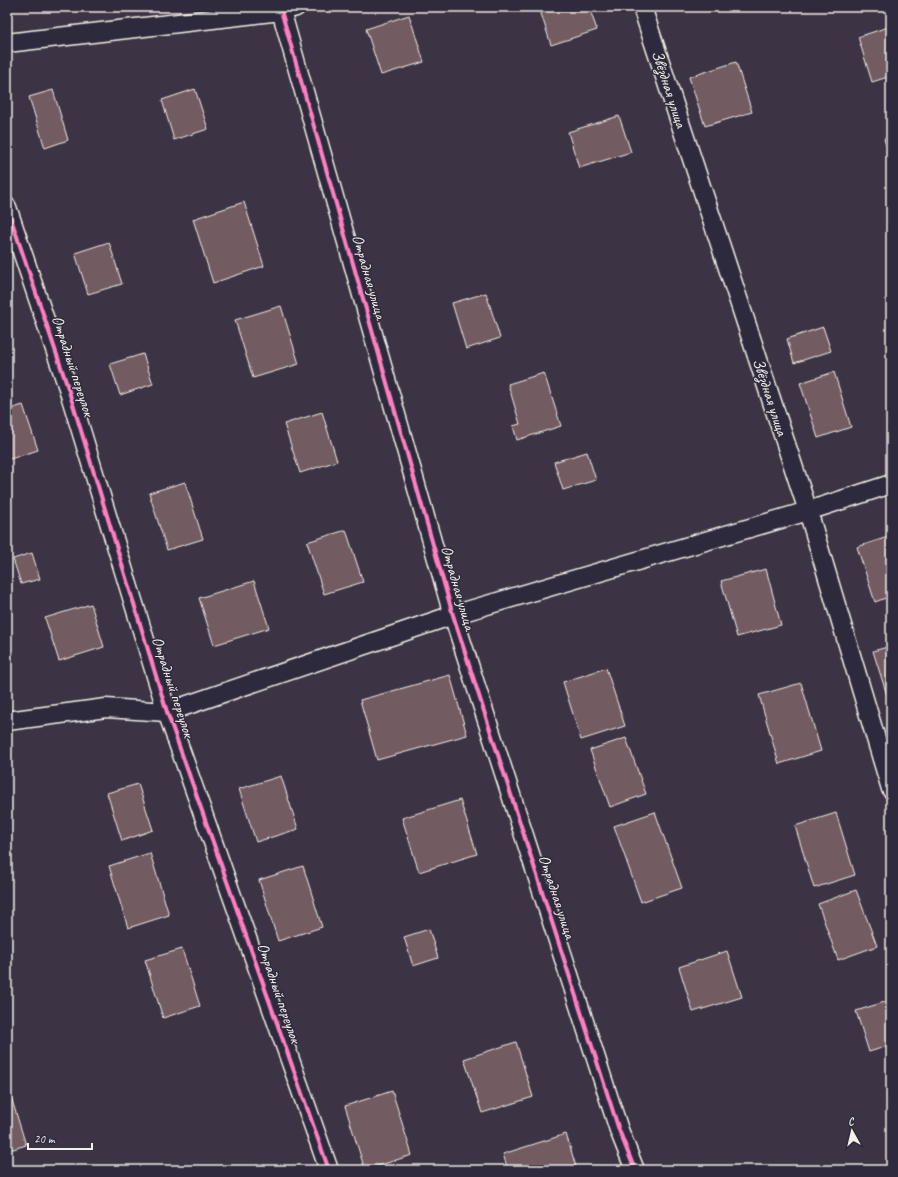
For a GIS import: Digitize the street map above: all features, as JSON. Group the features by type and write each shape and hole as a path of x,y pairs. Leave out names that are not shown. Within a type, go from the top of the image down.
{"street":[{"name":"Звёздная улица","path":"642,7 808,511 891,789"},
{"path":"7,43 286,8"},
{"name":"Отрадная улица","path":"286,8 453,615 619,1130 635,1170"},
{"name":"Отрадный переулок","path":"7,207 68,388 167,712 328,1170"},
{"path":"7,721 106,708 167,712 453,615 808,511 891,484"}],"building":[{"path":"539,7 589,7 597,30 551,45"},
{"path":"409,15 424,62 381,75 366,29"},
{"path":"891,26 891,76 872,82 858,37"},
{"path":"736,62 752,112 705,126 689,77"},
{"path":"195,89 208,129 174,140 162,100"},
{"path":"53,90 68,140 45,148 29,97"},
{"path":"619,116 631,152 579,168 568,132"},
{"path":"891,137 891,161 884,139"},
{"path":"244,202 264,266 213,283 193,219"},
{"path":"109,242 122,284 88,294 75,253"},
{"path":"486,293 500,338 466,349 452,303"},
{"path":"281,306 299,364 253,378 235,320"},
{"path":"823,327 831,351 794,363 787,339"},
{"path":"143,354 153,384 120,395 110,364"},
{"path":"834,372 851,427 818,438 800,383"},
{"path":"544,373 561,426 517,440 513,426 520,424 508,384"},
{"path":"23,405 38,450 7,460 7,410"},
{"path":"322,412 337,461 300,473 284,424"},
{"path":"587,452 596,480 563,490 554,462"},
{"path":"185,482 203,539 167,550 149,493"},
{"path":"346,530 363,582 324,594 307,542"},
{"path":"891,536 891,596 875,602 857,547"},
{"path":"32,553 40,579 21,584 13,559"},
{"path":"766,569 781,625 737,637 721,581"},
{"path":"254,581 269,628 214,645 199,598"},
{"path":"91,604 104,647 59,661 45,618"},
{"path":"891,646 891,708 873,651"},
{"path":"606,668 625,726 581,740 563,682"},
{"path":"450,675 467,735 377,760 360,700"},
{"path":"801,683 821,751 779,764 759,695"},
{"path":"626,738 646,794 610,807 590,750"},
{"path":"281,776 298,829 256,842 239,789"},
{"path":"138,784 153,830 122,841 107,793"},
{"path":"460,800 477,854 419,872 402,818"},
{"path":"655,812 682,888 641,902 614,826"},
{"path":"836,813 855,875 814,888 795,826"},
{"path":"150,853 169,915 128,928 109,866"},
{"path":"303,866 322,927 278,941 259,880"},
{"path":"856,890 877,946 838,960 818,904"},
{"path":"429,929 438,958 413,966 404,937"},
{"path":"182,949 200,1006 163,1018 145,960"},
{"path":"727,951 742,997 693,1012 679,967"},
{"path":"891,1000 891,1045 869,1052 856,1011"},
{"path":"516,1042 533,1097 482,1113 464,1059"},
{"path":"7,1084 26,1145 7,1151"},
{"path":"392,1091 412,1155 365,1170 345,1106"},
{"path":"566,1134 577,1170 508,1170 503,1154"}],"cycle path":[{"path":"280,7 453,615 619,1130 635,1170"},
{"path":"7,207 68,388 167,712 329,1170"}]}
